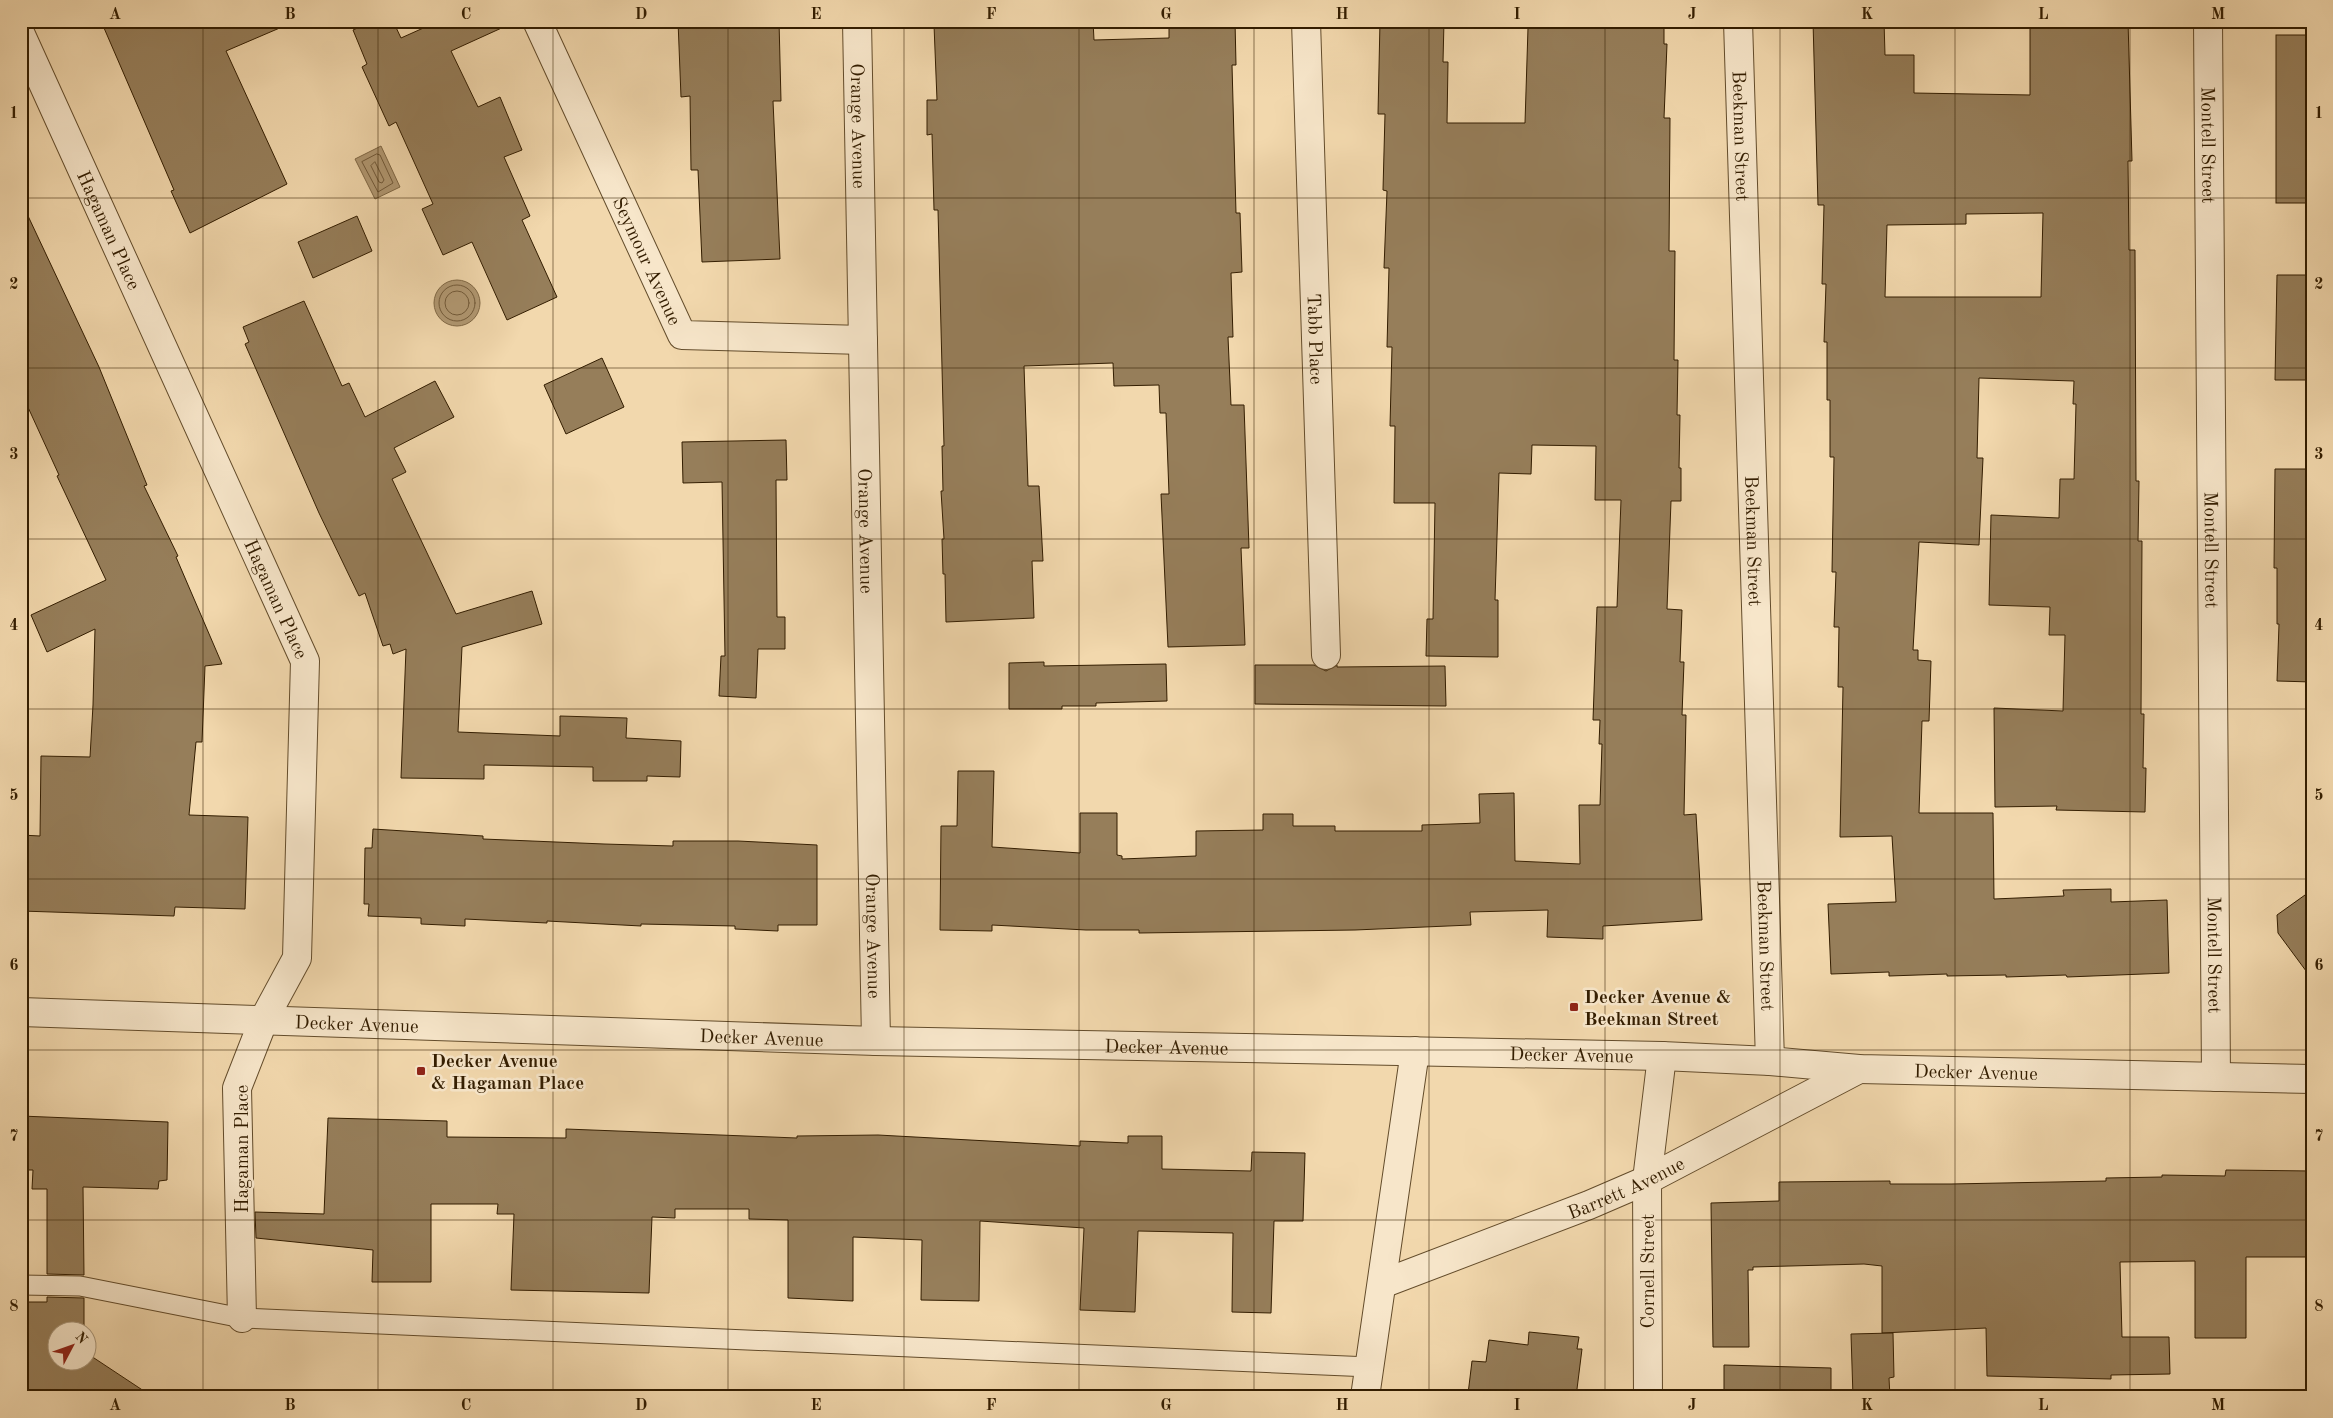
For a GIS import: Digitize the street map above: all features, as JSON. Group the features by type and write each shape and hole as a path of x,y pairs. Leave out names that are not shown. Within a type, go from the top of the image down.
{"street":[{"name":"Seymour Avenue","path":"537,21 682,335 863,340"},
{"name":"Orange Avenue","path":"857,21 876,1041"},
{"name":"Tabb Place","path":"1306,21 1326,655"},
{"name":"Beekman Street","path":"1738,21 1770,1061"},
{"name":"Montell Street","path":"2208,21 2216,1077"},
{"name":"Hagaman Place","path":"21,35 304,660 297,958 264,1019 237,1088 242,1318"},
{"name":"Decker Avenue","path":"21,1012 876,1041 1662,1056 1770,1061 1859,1069 2312,1079"},
{"path":"1365,1397 1415,1051"},
{"name":"Cornell Street","path":"1648,1397 1647,1180 1662,1056"},
{"name":"Barrett Avenue","path":"1382,1284 1589,1205 1647,1180 1859,1069"}],"lane":[{"path":"21,1285 80,1286 242,1318 1370,1367"}],"water":[{"path":"381,146 400,187 375,199 355,159"},
{"path":"457,280 470,284 476,290 480,303 476,316 470,322 457,326 444,322 438,316 434,303 438,290 444,284"}],"building":[{"path":"101,21 296,21 226,51 287,184 190,233 171,191 174,190"},
{"path":"373,21 393,21 401,38 439,21 517,21 451,51 478,107 500,97 522,150 504,157 530,216 522,220 557,297 507,320 472,242 443,255 422,209 433,204 396,122 389,126 362,67 367,64 353,30"},
{"path":"678,21 779,21 781,101 773,101 780,259 702,262 698,170 691,170 690,96 681,97"},
{"path":"1093,21 1094,40 1169,38 1169,21 1235,21 1236,65 1232,65 1236,213 1240,213 1242,272 1231,273 1233,337 1228,337 1231,405 1244,405 1249,548 1241,548 1245,645 1168,647 1161,494 1169,494 1166,413 1160,413 1159,385 1114,386 1113,363 1024,366 1028,486 1039,486 1043,561 1032,561 1034,618 946,622 941,491 943,491 942,446 944,446 938,210 934,210 932,134 927,135 927,100 937,100 934,25"},
{"path":"1380,21 1444,21 1443,62 1448,62 1447,123 1525,123 1528,28 1595,28 1595,21 1664,21 1664,44 1667,44 1664,118 1670,118 1669,251 1675,251 1674,360 1678,360 1677,415 1680,415 1679,468 1681,468 1681,501 1671,501 1667,609 1682,610 1680,662 1684,662 1682,715 1686,715 1684,815 1696,814 1702,920 1603,926 1603,939 1547,937 1548,910 1470,912 1471,925 1355,930 1139,933 1139,930 1086,930 992,925 992,931 940,930 941,826 957,826 958,771 994,771 992,847 1080,853 1080,813 1117,813 1117,855 1122,856 1122,859 1196,856 1196,831 1263,830 1263,814 1293,814 1293,826 1335,826 1335,831 1422,831 1422,825 1480,823 1479,794 1514,793 1515,861 1580,864 1579,805 1600,805 1602,744 1599,744 1600,720 1593,720 1597,607 1617,607 1621,500 1595,500 1596,446 1532,445 1531,474 1499,473 1495,600 1498,600 1498,657 1426,656 1427,619 1433,619 1435,503 1394,503 1395,426 1390,426 1392,347 1387,347 1389,268 1384,268 1387,191 1383,190 1385,114 1378,114"},
{"path":"1813,21 1884,21 1885,55 1914,55 1914,93 2030,95 2030,26 2048,26 2048,22 2061,21 2128,21 2132,161 2128,161 2129,250 2135,250 2136,481 2139,481 2138,541 2142,541 2141,714 2144,714 2143,768 2146,768 2145,812 2056,810 2057,806 1995,807 1994,708 2063,711 2065,635 2049,635 2050,607 1989,605 1991,515 2059,518 2060,479 2074,479 2076,404 2073,404 2074,381 1979,378 1977,458 1983,458 1979,545 1919,542 1913,650 1918,650 1918,660 1931,661 1929,721 1922,721 1919,813 1993,813 1994,899 2064,896 2063,890 2111,889 2111,902 2167,900 2169,973 2067,977 2066,975 1947,976 1947,974 1889,976 1889,972 1831,974 1828,904 1896,902 1892,836 1840,837 1843,687 1838,687 1839,627 1834,627 1836,572 1832,572 1834,457 1830,457 1830,400 1827,400 1827,342 1824,342 1826,284 1822,284 1824,205 1818,205","holes":["2043,213 2041,297 1885,297 1887,225 1966,224 1966,214"]},
{"path":"2276,35 2312,35 2312,203 2276,203"},
{"path":"21,201 99,367 147,485 144,486 178,556 176,557 222,664 205,666 202,742 196,742 189,815 248,817 245,909 175,907 174,916 21,911 21,835 40,836 41,756 90,757 93,705 95,629 47,652 31,615 106,580 57,476 59,475 21,392"},
{"path":"357,216 372,251 313,278 298,242"},
{"path":"2277,275 2312,275 2312,380 2275,380"},
{"path":"304,301 342,386 349,383 365,417 435,381 454,417 394,448 406,472 392,479 456,614 532,591 542,624 462,647 458,732 560,736 560,716 627,718 626,738 681,741 680,777 647,776 647,781 593,781 593,767 484,765 484,779 401,778 406,649 393,654 390,644 383,646 365,593 359,596 319,513 245,344 249,342 243,327"},
{"path":"602,358 624,407 566,434 544,385"},
{"path":"786,440 787,480 776,480 777,617 785,617 785,649 758,649 756,698 719,696 721,656 725,656 722,482 683,483 682,442"},
{"path":"2275,469 2312,469 2312,682 2277,681 2279,624 2277,624 2277,568 2274,568"},
{"path":"1044,662 1044,666 1166,664 1167,701 1096,703 1096,706 1062,706 1062,709 1009,709 1009,663"},
{"path":"1255,665 1314,665 1326,671 1337,665 1337,667 1445,666 1446,706 1255,704"},
{"path":"373,829 483,836 483,839 604,844 673,846 673,841 738,841 817,845 817,925 778,925 778,931 735,929 735,926 641,924 641,926 465,919 465,926 421,924 421,918 368,916 369,904 364,904 365,848 372,848"},
{"path":"2312,890 2312,979 2278,933 2277,915"},
{"path":"21,1116 168,1122 167,1180 159,1181 158,1189 83,1187 84,1275 47,1274 47,1189 32,1189 33,1170 21,1170"},
{"path":"328,1118 447,1121 447,1137 566,1138 566,1129 797,1138 797,1136 878,1135 1080,1146 1080,1141 1128,1143 1128,1136 1162,1136 1162,1169 1251,1171 1252,1152 1305,1153 1303,1221 1274,1221 1271,1313 1232,1312 1233,1233 1138,1231 1135,1312 1080,1310 1084,1228 980,1221 979,1301 921,1300 922,1240 853,1237 853,1301 788,1298 788,1220 749,1219 749,1209 675,1209 675,1218 652,1217 649,1293 511,1290 514,1214 497,1214 498,1204 431,1204 431,1282 372,1282 373,1250 256,1238 255,1212 324,1214"},
{"path":"2226,1170 2312,1171 2312,1257 2246,1257 2246,1338 2195,1338 2195,1261 2120,1262 2122,1337 2169,1337 2170,1374 2111,1375 2111,1379 1987,1376 1986,1328 1882,1333 1882,1266 1864,1264 1753,1267 1753,1270 1748,1270 1749,1347 1713,1347 1711,1203 1779,1201 1779,1182 1890,1181 1890,1184 1951,1184 2106,1181 2106,1178 2162,1177 2162,1175 2225,1176"},
{"path":"47,1297 84,1298 84,1320 48,1320 48,1370 98,1370 98,1361 153,1397 21,1397 21,1302 47,1302"},
{"path":"1529,1332 1579,1337 1577,1349 1582,1349 1576,1397 1494,1397 1468,1394 1472,1361 1486,1362 1489,1340 1528,1345"},
{"path":"1893,1333 1894,1377 1889,1378 1890,1397 1853,1397 1851,1334"},
{"path":"1724,1365 1831,1368 1831,1397 1724,1397"}],"place":[{"name":"Decker Avenue & Beekman Street","path":"1574,1007"},
{"name":"Decker Avenue & Hagaman Place","path":"421,1071"}]}
